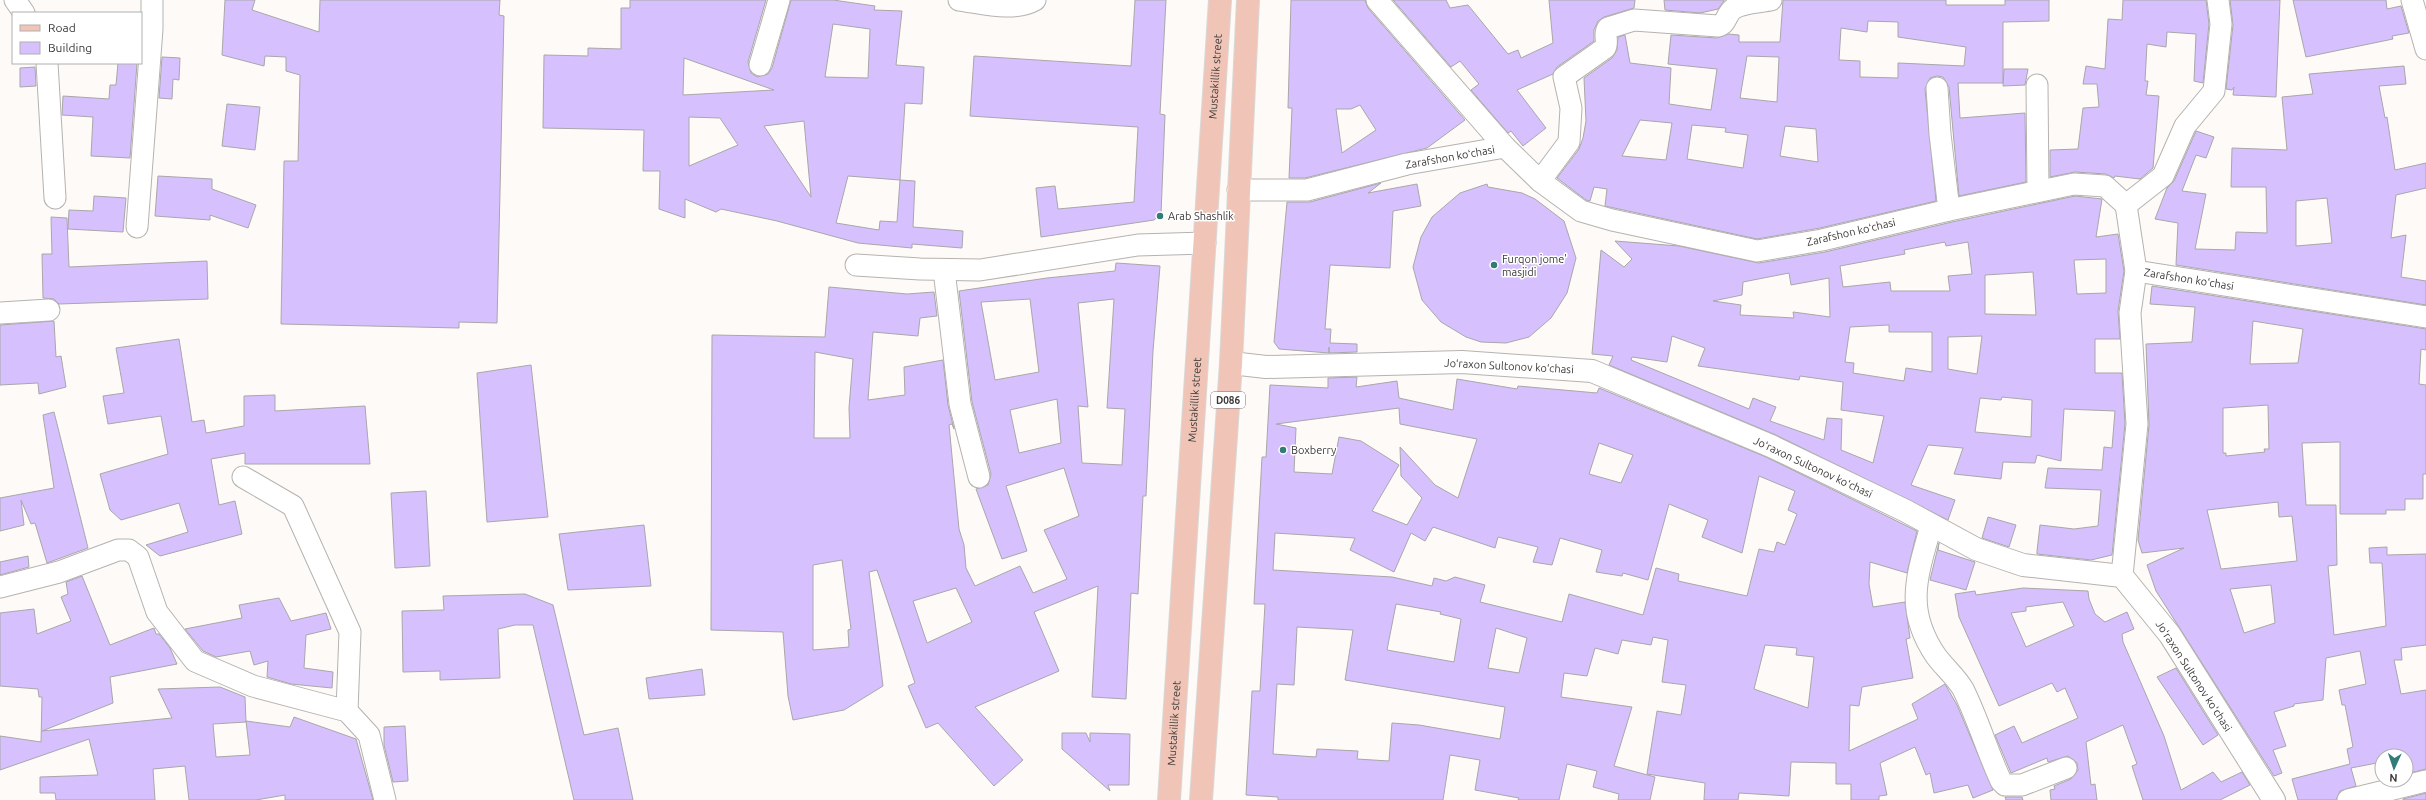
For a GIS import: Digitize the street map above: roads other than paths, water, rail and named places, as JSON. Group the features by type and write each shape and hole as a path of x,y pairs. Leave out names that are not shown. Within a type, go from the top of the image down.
{"main road":[{"name":"Mustakillik street","path":"1170,800 1220,0"},
{"name":"D086","path":"1201,800 1230,363 1248,0"}],"street":[{"path":"15,0 23,12"},
{"path":"137,227 152,29 152,0"},
{"path":"760,65 779,0"},
{"path":"959,0 1012,6 1027,4 1035,0"},
{"path":"1377,0 1505,147"},
{"path":"1540,181 1569,142 1571,108 1564,76 1605,48 1607,42 1605,34 1608,28 1634,20 1718,26 1724,23 1730,12 1735,8 1771,0"},
{"path":"2126,205 2163,176 2185,126 2214,91 2221,24 2218,0"},
{"path":"2412,0 2426,49"},
{"path":"47,64 55,198"},
{"path":"2037,85 2038,191"},
{"path":"1937,88 1940,134 1949,210"},
{"name":"Zarafshon koʻchasi","path":"1238,190 1307,190 1407,164 1505,147 1540,181 1581,211 1612,220 1756,251 1822,240 1949,210 2074,184 2105,186 2126,205 2136,271 2426,317"},
{"path":"856,265 944,270 980,270 1138,245 1206,243"},
{"path":"944,270 960,404 979,477"},
{"path":"2122,576 2137,424 2130,313 2136,271"},
{"path":"0,313 49,310"},
{"name":"Joʻraxon Sultonov koʻchasi","path":"1230,363 1266,367 1462,362 1592,370 1771,446 1906,511 1931,526 1976,549 2023,565 2122,576 2170,635 2274,800"},
{"path":"244,477 293,506 347,625 350,632 348,711"},
{"path":"1931,526 1915,589 1916,610 1921,630 1937,658 1962,688 2001,781 2005,785 2022,785 2066,768"},
{"path":"0,587 59,572 118,550 129,550 138,557 157,612 195,661 254,686 348,711 370,735 385,800"},
{"path":"2348,800 2426,781"}],"place":[{"name":"Arab Shashlik","path":"1160,216"},
{"name":"Furqon jome' masjidi","path":"1494,265"},
{"name":"Boxberry","path":"1283,450"}]}
